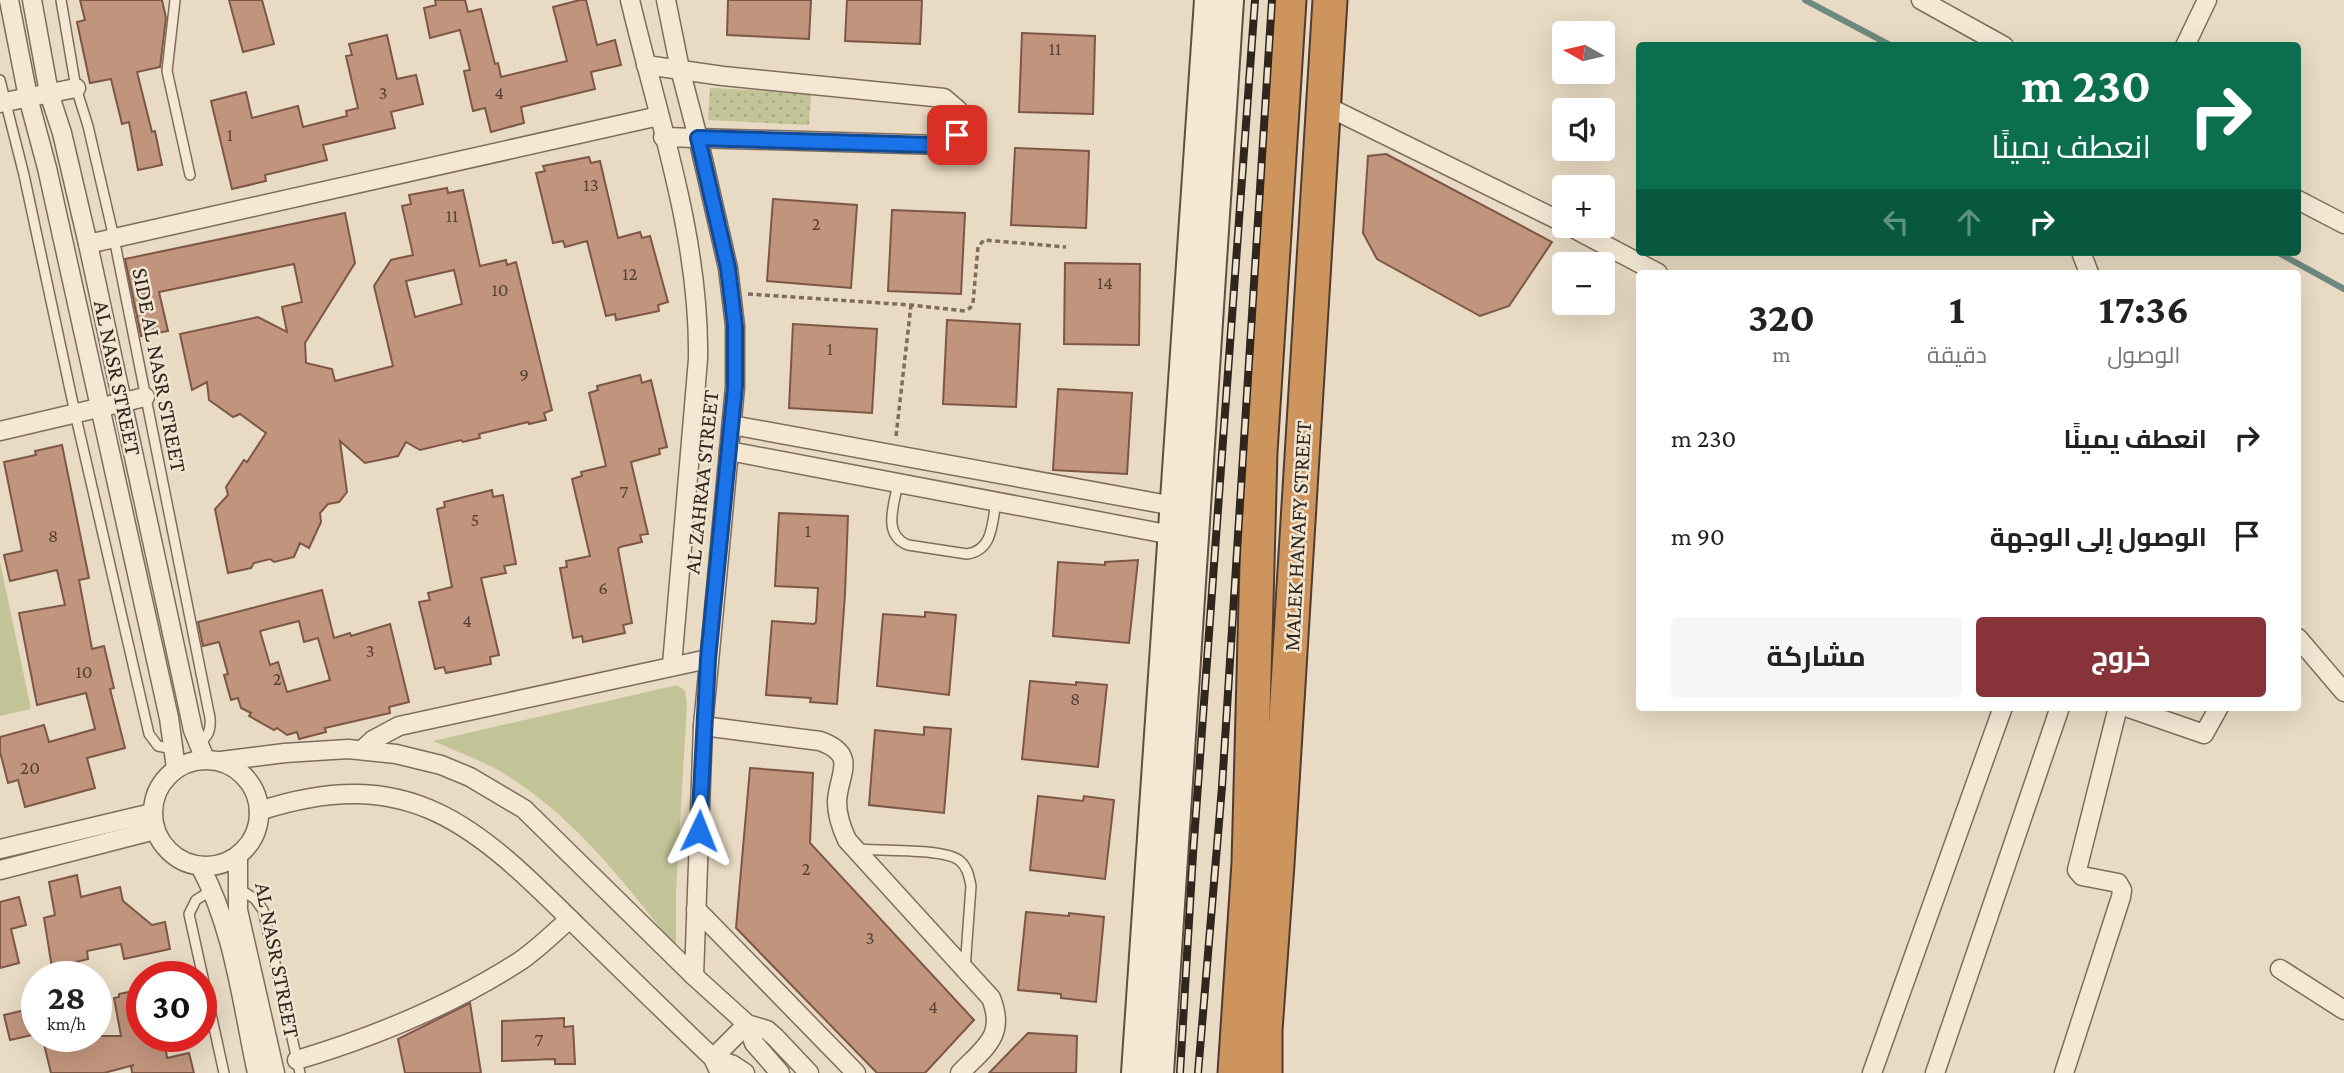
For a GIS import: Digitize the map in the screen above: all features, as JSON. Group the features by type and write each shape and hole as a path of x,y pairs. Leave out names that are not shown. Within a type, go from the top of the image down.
{"highway":[{"name":"MALEK HANAFY STREET","path":"1265,1073 1260,452 1289,0"},
{"name":"MALEK HANAFY STREET","path":"1235,1073 1263,864 1330,0"}],"street":[{"name":"AL NASR STREET","path":"9,0 28,97 47,169 169,718 176,768"},
{"name":"AL NASR STREET","path":"32,0 49,93 62,133 88,244 191,723 208,755"},
{"name":"AL ZAHRAA STREET","path":"630,0 689,238 698,326 698,359 672,665"},
{"name":"AL ZAHRAA STREET","path":"666,0 732,292 735,326 732,425 703,726 694,976"},
{"path":"1135,1073 1208,0"},
{"path":"1160,1073 1230,0"},
{"path":"1921,0 1997,42"},
{"path":"2187,42 2207,0"},
{"path":"646,65 723,76 944,98 958,110 957,135 951,143 941,145 663,136"},
{"path":"2,103 76,88"},
{"path":"1322,104 1552,218"},
{"path":"88,244 659,116"},
{"path":"2301,202 2344,224"},
{"path":"1592,238 1652,270"},
{"path":"0,431 145,397"},
{"path":"732,425 1174,506"},
{"path":"729,452 1172,535"},
{"path":"2301,642 2344,692"},
{"path":"362,750 373,740 399,726 708,659"},
{"path":"1872,1073 2002,711"},
{"path":"1935,1073 2059,711"},
{"path":"2064,1073 2121,897 2122,890 2118,883 2082,876 2077,870 2117,711"},
{"path":"2138,711 2204,734 2217,711"},
{"path":"703,726 821,741 832,746 841,755 845,767 837,800 839,821 847,840 992,998 998,1015 995,1033 960,1073"},
{"path":"208,755 240,772 248,780 254,790 259,811 257,828 249,844 238,856 213,866 200,866 181,860 165,848 154,822 158,787 176,768 208,755 362,750 396,754 441,765 470,777 524,809 694,976 747,1024 767,1030 809,1073"},
{"path":"259,811 297,799 332,793 387,796 438,812 460,823 498,850 716,1066 733,1065 746,1073"},
{"path":"0,849 154,822"},
{"path":"0,870 154,822"},
{"name":"AL NASR STREET","path":"238,856 237,887 243,934 275,1073"},
{"name":"AL NASR STREET","path":"200,866 212,890 227,935 257,1073"},
{"path":"696,909 856,1073"},
{"path":"299,1067 407,1022 464,994 519,962 570,919"},
{"path":"2280,969 2344,1010"},
{"path":"716,1066 747,1024"},
{"path":"747,1024 754,1043 780,1073"}],"lane":[{"name":"SIDE AL NASR STREET","path":"61,0 76,88 88,126 114,238 210,718 208,755"},
{"path":"175,0 167,71 190,175"},
{"path":"0,80 2,103 24,175 75,413 149,734 158,746 173,749"},
{"path":"898,483 891,524 893,534 908,545 976,553 989,541 996,502"},
{"path":"855,849 936,853 950,855 961,862 969,873 971,886 965,969"},
{"path":"237,887 255,900 263,910 299,1067"},
{"path":"212,890 196,900 189,914 224,1073"}],"path":[{"path":"732,292 965,311 970,308 978,247 984,240 1066,247"},
{"path":"894,455 911,305"}],"green space":[{"path":"710,88 811,93 809,125 708,120"},
{"path":"0,562 31,709 0,716"},
{"path":"677,685 685,691 687,704 676,891 676,947 596,851 551,808 501,772 433,741"}],"building":[{"path":"80,0 162,0 166,18 160,67 137,72 162,165 138,170 129,122 122,124 111,79 90,83 77,22 85,20"},
{"path":"229,0 262,0 274,44 243,52"},
{"path":"435,0 465,0 468,12 481,9 501,77 567,61 553,7 580,0 586,0 597,45 615,40 621,65 591,72 595,89 521,107 524,123 491,132 485,108 473,111 464,71 470,70 460,30 430,38 424,8 436,5"},
{"path":"728,0 811,0 809,39 727,35"},
{"path":"847,0 922,0 920,44 845,41"},
{"path":"1022,33 1095,36 1093,114 1019,112"},
{"path":"387,35 397,79 416,75 423,104 391,112 395,128 323,145 327,160 265,175 266,181 232,189 211,101 246,92 252,118 298,106 303,127 347,116 346,111 358,108 346,56 352,55 349,44"},
{"path":"1015,148 1089,151 1086,228 1011,225"},
{"path":"1386,154 1552,242 1509,306 1480,316 1377,259 1363,233 1368,156"},
{"path":"589,157 591,163 600,161 618,238 640,232 642,238 650,236 668,302 658,305 659,311 616,320 615,314 606,316 587,241 565,247 563,241 553,243 536,173 545,171 543,166"},
{"path":"447,188 448,193 463,190 480,266 506,260 507,265 516,262 552,410 544,413 546,420 479,434 480,438 463,442 461,440 420,450 406,442 398,456 365,463 340,441 347,492 339,502 328,504 320,513 321,522 309,548 300,543 294,557 274,562 270,559 254,563 251,568 228,573 215,509 228,495 226,487 244,460 247,462 266,433 240,414 233,417 209,400 207,382 192,390 180,334 258,317 287,332 282,307 302,302 294,264 159,292 168,331 141,336 125,259 345,213 355,263 305,343 306,363 332,369 335,381 393,366 374,286 391,260 413,255 402,206 411,204 409,195","holes":["454,270 462,304 415,317 406,281"]},
{"path":"773,199 857,205 851,288 767,281"},
{"path":"892,210 965,213 961,294 888,291"},
{"path":"1065,263 1140,264 1139,345 1064,344"},
{"path":"947,320 1020,324 1016,407 943,404"},
{"path":"793,324 877,329 872,413 789,408"},
{"path":"640,375 642,383 651,380 667,447 659,449 660,454 631,462 648,534 640,535 642,542 618,549 632,623 623,625 625,633 583,642 582,636 573,638 560,568 567,567 566,561 590,556 572,479 582,476 581,472 606,466 589,393 598,390 597,386"},
{"path":"1058,389 1132,393 1127,474 1053,470"},
{"path":"62,445 89,578 79,580 92,649 104,646 114,688 110,689 125,748 87,758 95,788 25,807 18,780 8,783 0,752 0,737 44,725 49,742 95,729 86,693 37,705 19,613 65,605 57,570 10,581 4,555 22,551 4,462 36,455 35,451"},
{"path":"492,490 493,497 503,495 516,564 504,566 506,573 481,578 499,655 490,657 491,664 446,673 444,667 435,669 419,602 430,600 428,593 452,587 437,509 445,507 444,502"},
{"path":"779,513 848,516 837,704 810,702 811,698 766,695 772,621 816,622 818,588 775,586"},
{"path":"1138,560 1129,643 1053,636 1058,562 1105,565 1105,562"},
{"path":"322,590 334,638 350,633 351,636 390,624 409,702 389,707 390,713 325,728 326,732 299,739 297,732 287,735 249,716 251,713 241,708 238,698 231,700 224,675 228,674 219,642 203,646 198,622","holes":["299,621 304,642 318,638 330,680 287,692 278,662 270,665 260,631"]},
{"path":"925,612 956,615 949,695 877,686 883,614 925,617"},
{"path":"1030,681 1107,685 1098,767 1022,759"},
{"path":"924,727 951,729 944,813 869,805 875,730 924,735"},
{"path":"750,768 813,773 810,843 974,1020 925,1073 877,1073 736,928"},
{"path":"1038,796 1083,801 1084,796 1114,800 1105,879 1030,870"},
{"path":"77,875 81,897 120,887 123,901 152,925 165,922 170,949 124,959 121,944 87,951 88,959 80,961 51,961 44,918 55,915 49,882"},
{"path":"19,897 26,925 11,929 19,963 0,968 0,902"},
{"path":"1026,912 1104,917 1096,1002 1061,998 1061,994 1018,990"},
{"path":"126,992 126,1052 166,1052 167,1058 189,1053 194,1073 132,1073 131,1066 134,1065 104,1073 51,1073 46,1052 112,1052 112,1036 121,1036 114,998 119,997 119,994"},
{"path":"470,1003 481,1073 405,1073 398,1039"},
{"path":"21,1011 21,1038 10,1040 4,1015"},
{"path":"564,1018 564,1027 573,1026 575,1064 555,1064 555,1059 502,1061 502,1021"},
{"path":"1028,1033 1077,1036 1076,1073 989,1073"}],"waterway":[{"path":"1805,0 1884,42"},
{"path":"2284,256 2344,289"}],"railway":[{"path":"1180,1073 1193,854 1255,0"},
{"path":"1198,1073 1222,787 1272,0"}],"route":[{"path":"699,831 708,659 735,387 735,326 728,268 698,138 932,145 951,143 957,135"}]}
